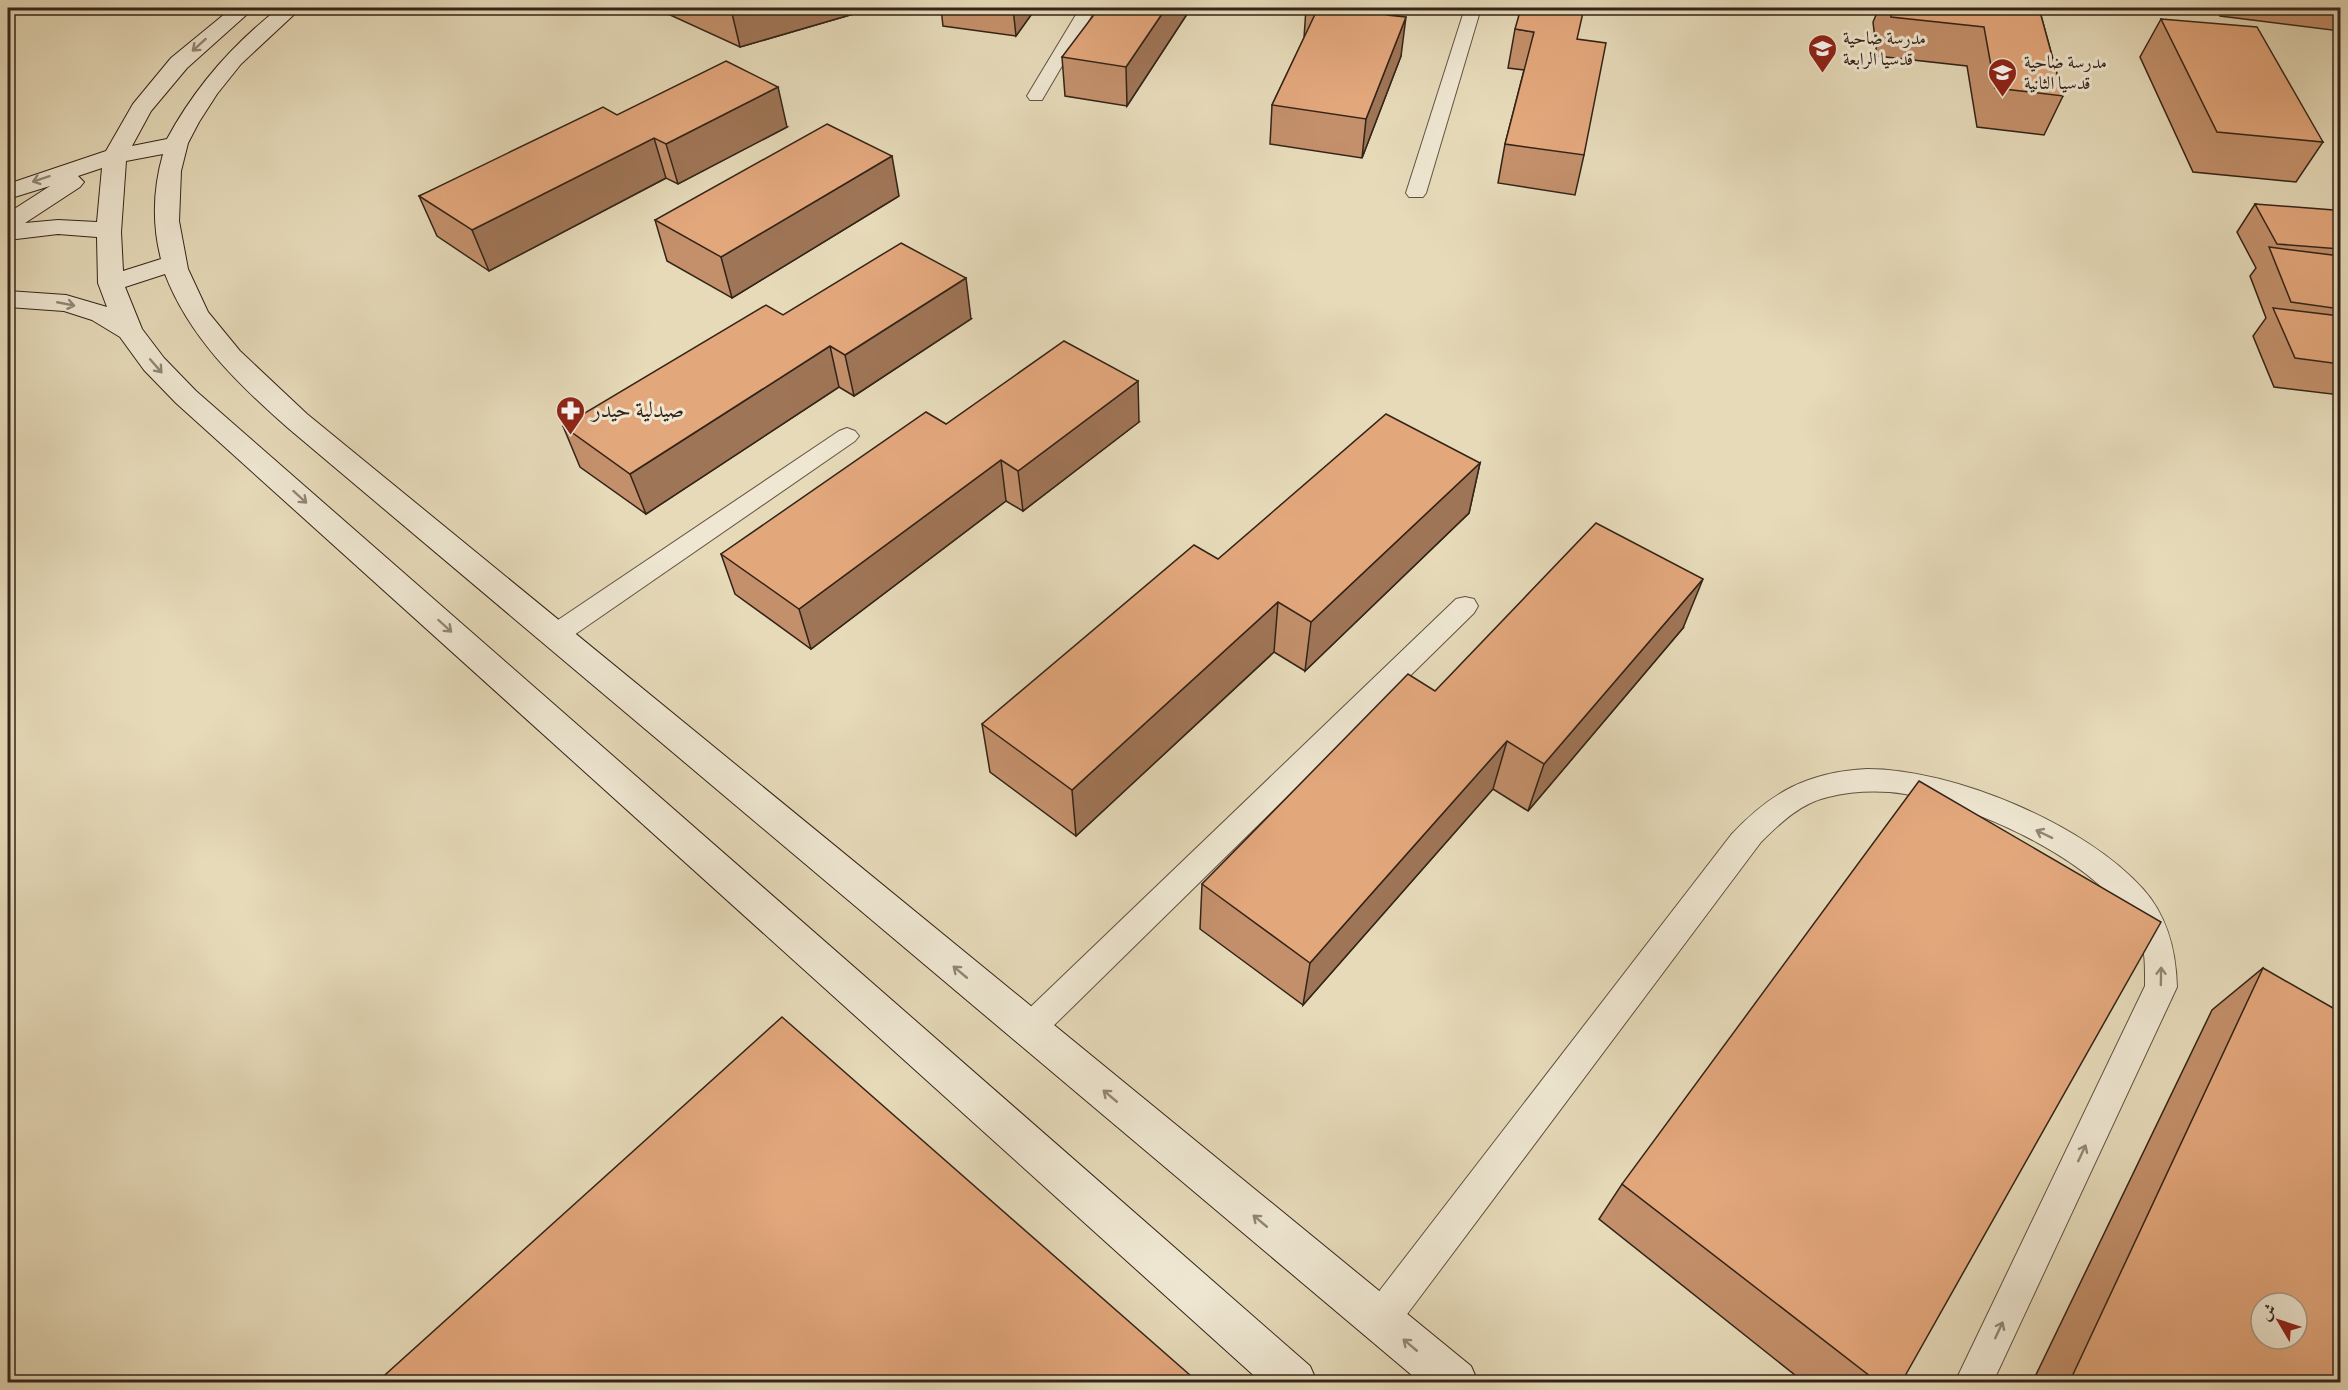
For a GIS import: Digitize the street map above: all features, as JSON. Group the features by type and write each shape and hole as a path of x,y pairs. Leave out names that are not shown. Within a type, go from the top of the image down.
{"main road":[{"path":"244,8 179,63 141,109 115,156 109,232 111,283 129,331 154,364 186,397 1294,1383"},
{"path":"291,8 233,59 200,100 176,144 165,214 172,264 187,298 210,334 241,368 278,402 1455,1383"},
{"path":"8,192 115,156 176,144"},
{"path":"8,223 115,156"},
{"path":"8,233 62,225 82,226 109,232"},
{"path":"111,283 172,264"},
{"path":"8,299 66,303 101,314 129,331"}],"lane":[{"path":"1036,96 1088,8"},
{"path":"1416,193 1473,8"},
{"path":"555,635 847,436"},
{"path":"1029,1029 1465,606"},
{"path":"1380,1320 1740,844 1768,815 1796,796 1829,785 1866,780 1906,783 1948,792 1989,807 2066,844 2101,866 2129,893 2145,916 2161,956 2161,987 1974,1383"}],"building":[{"path":"1099,8 1166,8 1126,67 1062,57"},
{"path":"1318,8 1390,8 1387,15 1406,17 1366,119 1272,105"},
{"path":"1521,8 1584,8 1577,39 1606,43 1584,155 1505,144 1534,32 1515,29"},
{"path":"1890,8 2039,8 2063,96 1995,88 1984,27 1891,17"},
{"path":"2161,19 2257,27 2323,142 2217,132"},
{"path":"726,61 778,87 666,144 654,138 472,230 419,196 603,107 617,115"},
{"path":"827,124 892,156 721,257 655,220"},
{"path":"2255,204 2334,210 2340,221 2340,249 2277,244"},
{"path":"901,243 966,278 845,355 830,346 630,474 563,426 766,305 783,315"},
{"path":"2269,247 2340,256 2340,309 2291,302"},
{"path":"2273,308 2340,316 2340,364 2295,358"},
{"path":"1064,341 1138,381 1018,471 1001,460 799,609 721,554 926,412 946,424"},
{"path":"1386,414 1480,463 1311,622 1278,602 1072,790 982,724 1194,545 1218,559"},
{"path":"1596,523 1703,579 1544,764 1507,741 1310,963 1202,884 1408,674 1435,691"},
{"path":"1919,781 2161,922 1901,1383 1879,1383 1622,1184"},
{"path":"2263,968 2340,1012 2340,1383 2069,1383"},
{"path":"782,1017 1199,1383 376,1383"}],"place":[{"name":"مدرسة ضاحية قدسيا الرابعة","path":"1822,74"},
{"name":"مدرسة ضاحية قدسيا الثانية","path":"2003,98"},
{"name":"صيدلية حيدر","path":"571,436"}]}
